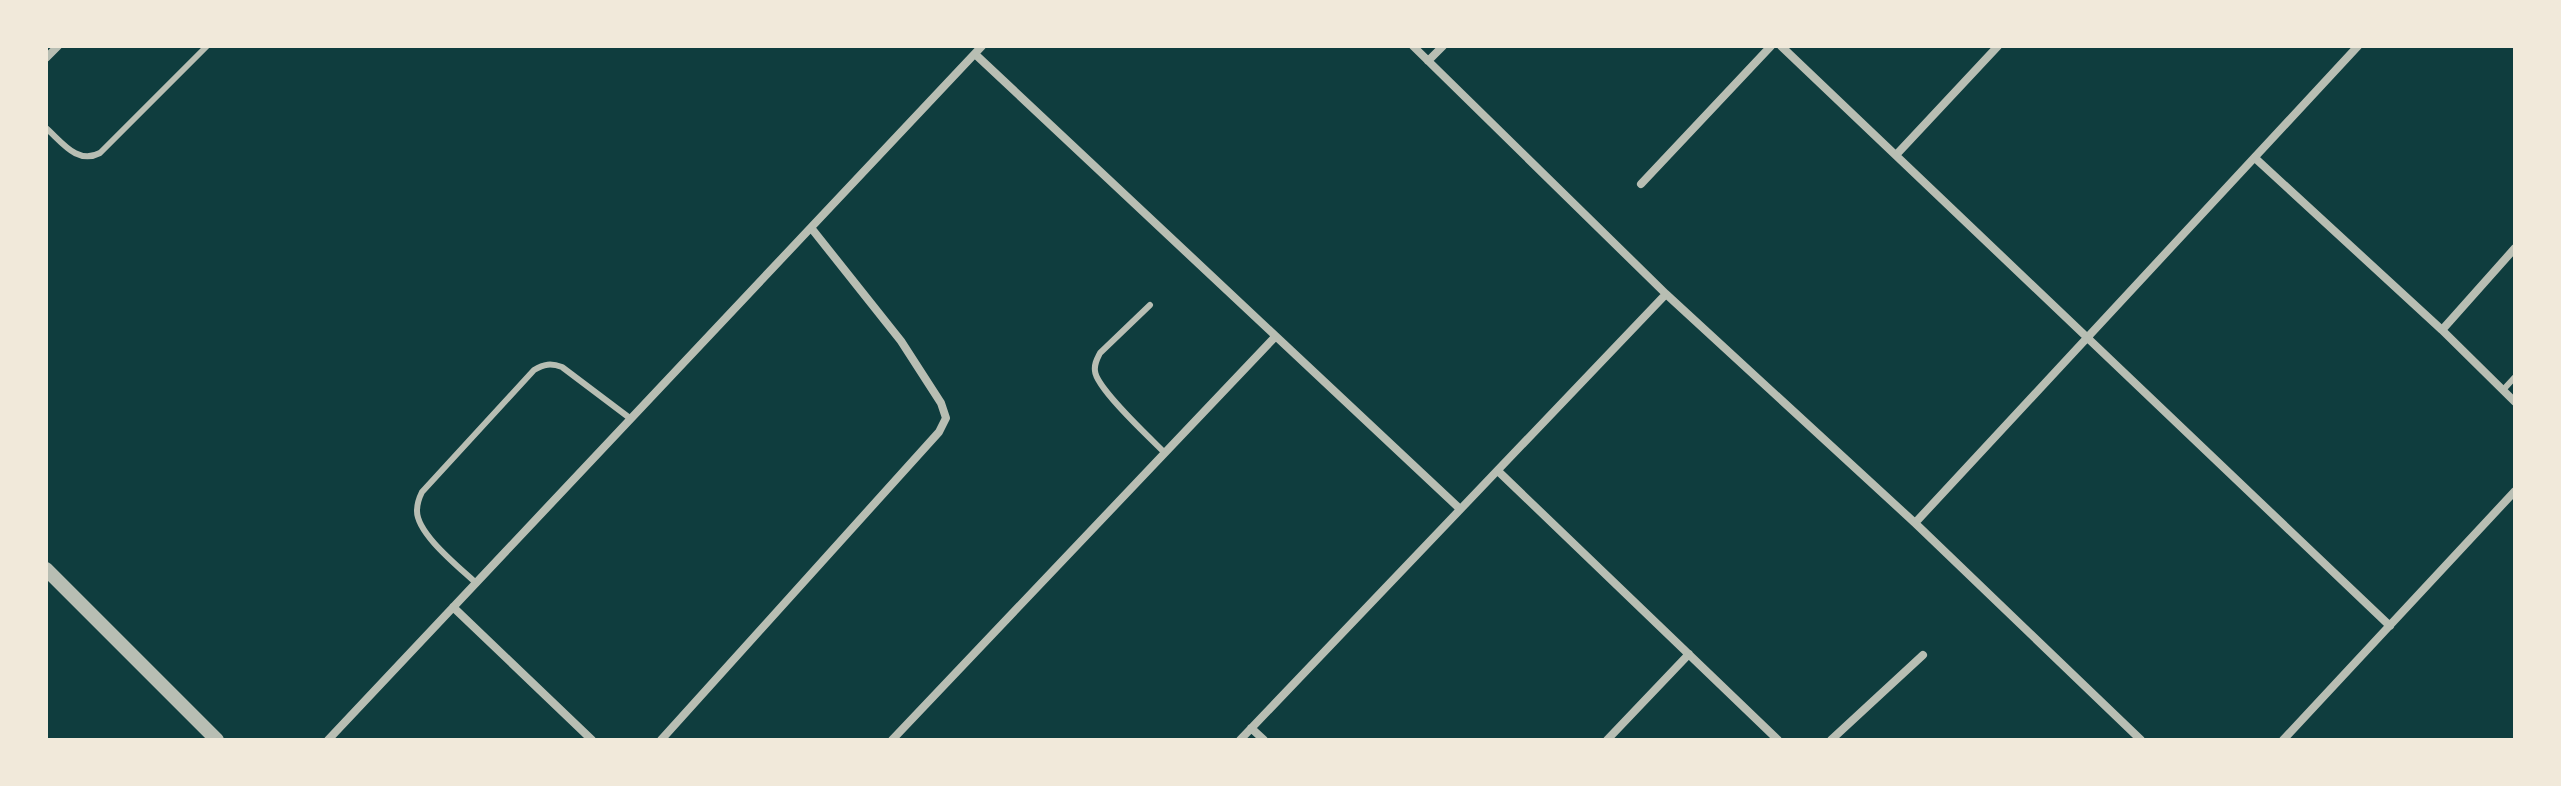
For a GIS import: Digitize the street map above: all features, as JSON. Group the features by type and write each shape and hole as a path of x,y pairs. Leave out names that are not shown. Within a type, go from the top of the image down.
{"street":[{"path":"46,58 58,46"},
{"path":"328,740 982,46"},
{"path":"1413,46 1666,294 1915,523 2141,740"},
{"path":"1428,61 1443,46"},
{"path":"1641,184 1771,46"},
{"path":"1781,46 2390,626"},
{"path":"1896,155 1998,46"},
{"path":"1915,523 2358,46"},
{"path":"975,54 1460,509"},
{"path":"2255,158 2442,330 2515,402"},
{"path":"661,740 939,432 946,418 941,403 901,341 812,229"},
{"path":"2442,330 2515,248"},
{"path":"1240,740 1666,294"},
{"path":"892,740 1275,337"},
{"path":"1498,471 1778,740"},
{"path":"2283,740 2515,491"},
{"path":"46,569 217,740"},
{"path":"453,607 592,740"},
{"path":"1607,740 1689,654"},
{"path":"1831,740 1923,655"},
{"path":"1251,728 1264,740"}],"lane":[{"path":"46,128 75,154 91,157 100,153 207,46"},
{"path":"1150,305 1100,353 1094,371 1102,388 1165,453"},
{"path":"476,583 423,531 417,512 418,502 422,492 534,370 543,365 562,367 631,419"},
{"path":"2503,390 2515,377"}]}
